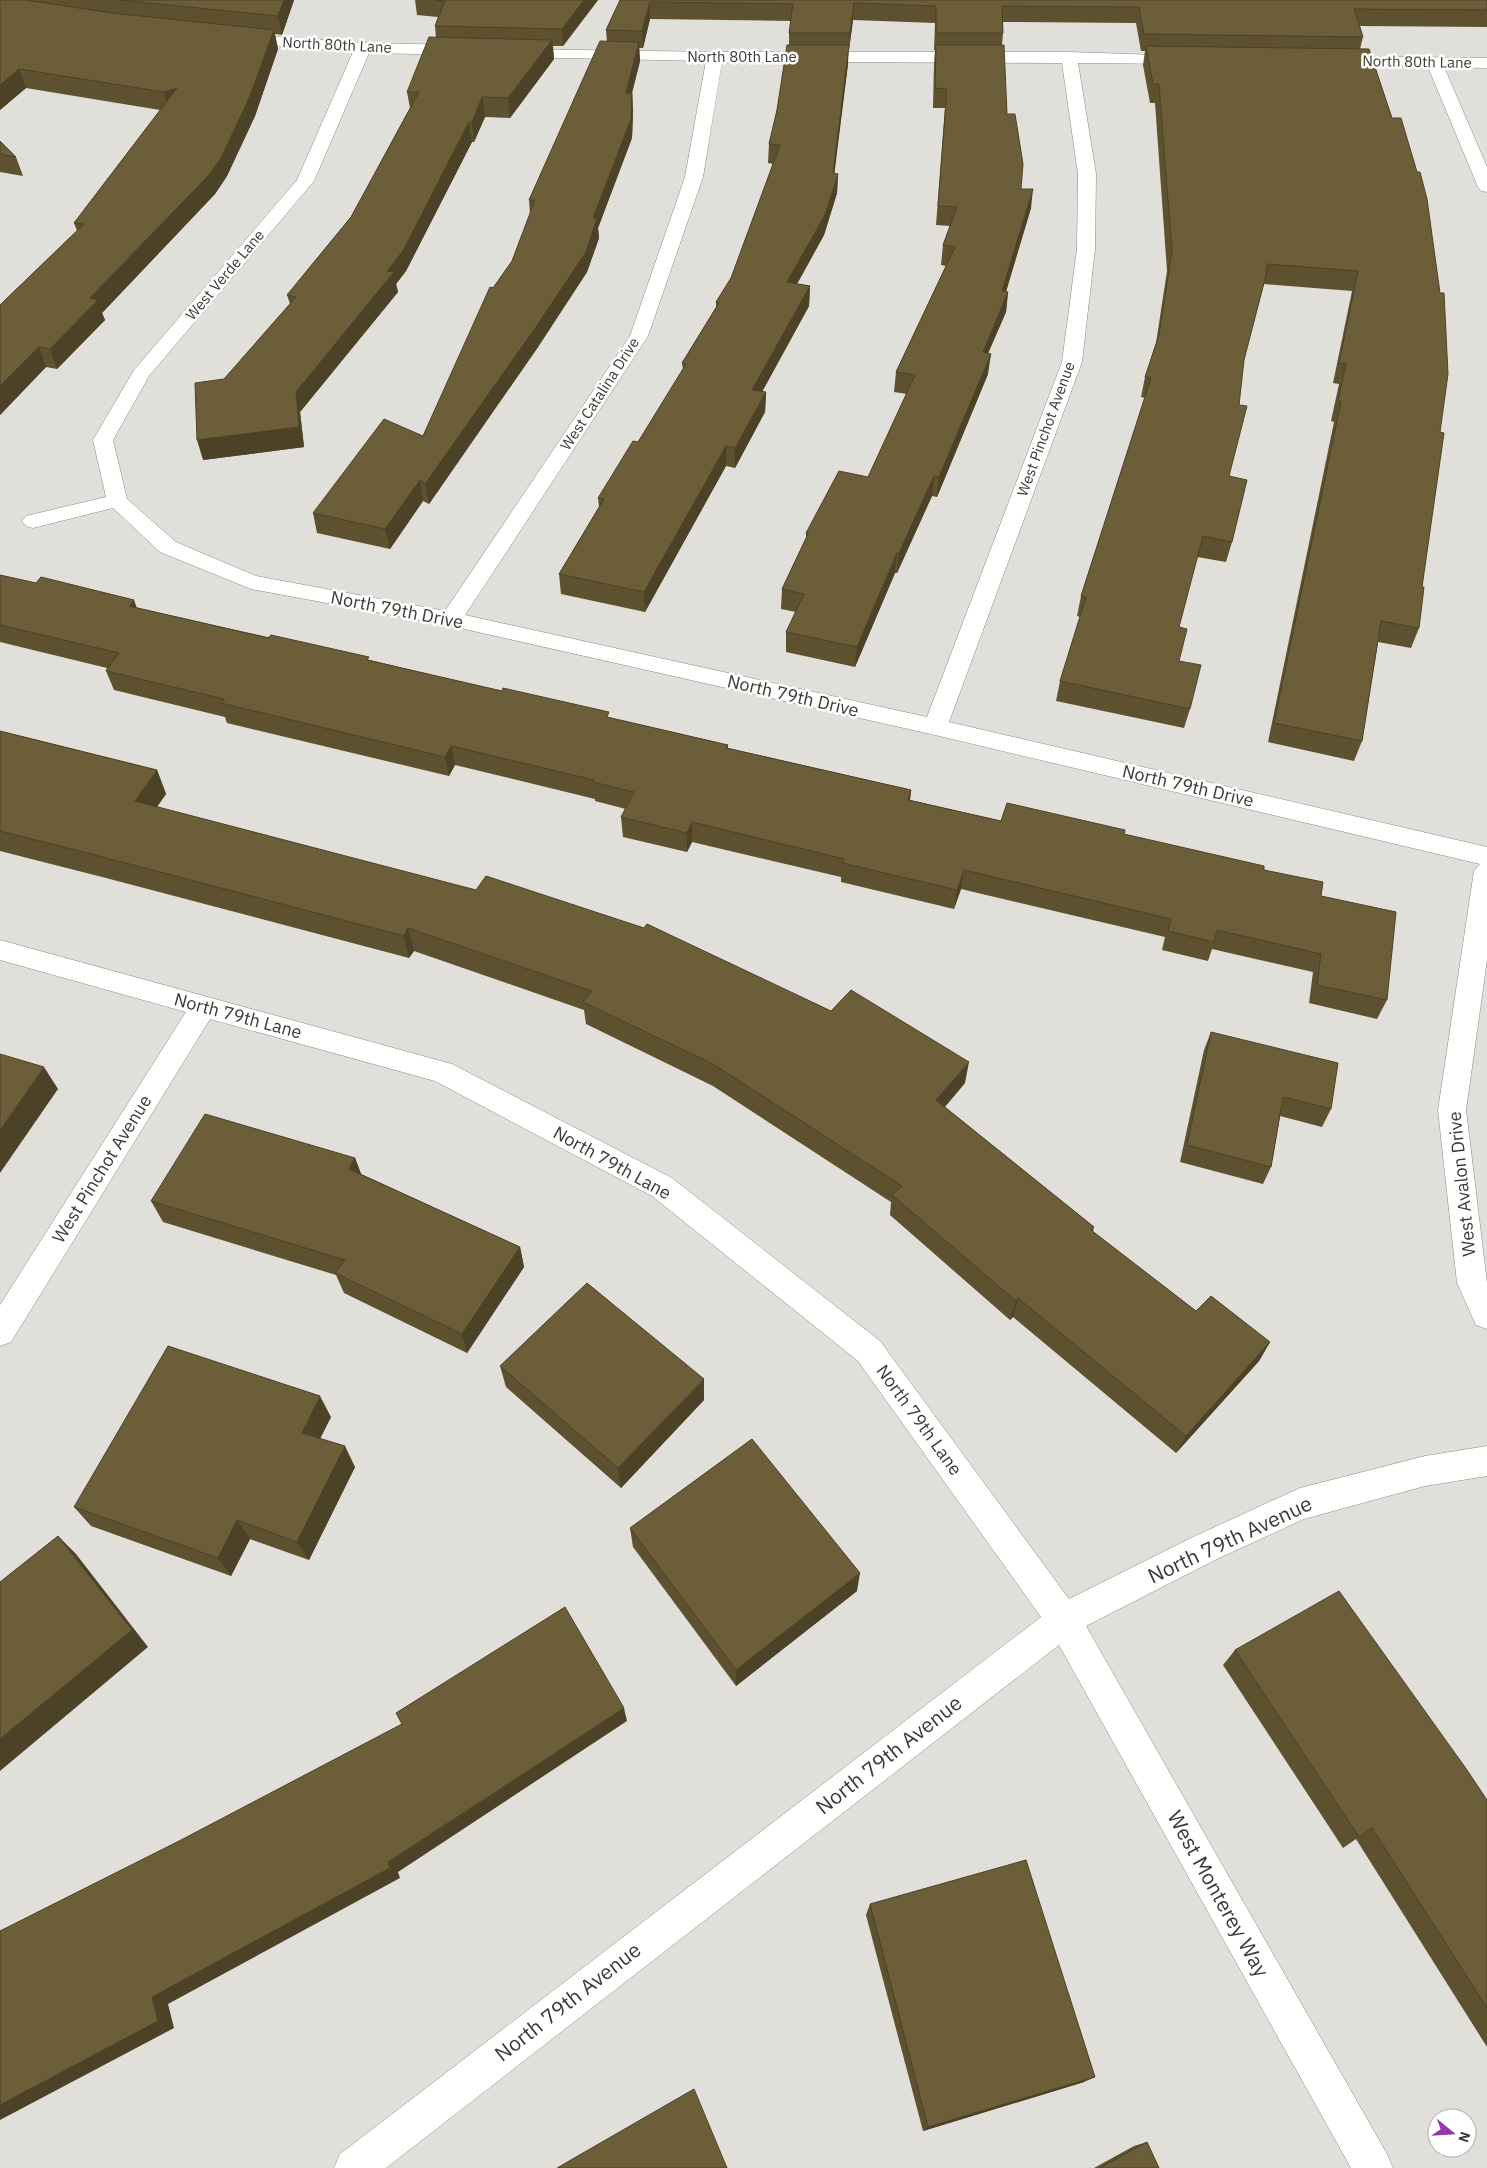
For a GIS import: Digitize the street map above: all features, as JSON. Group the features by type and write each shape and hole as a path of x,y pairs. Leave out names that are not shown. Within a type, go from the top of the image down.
{"street":[{"name":"North 80th Lane","path":"220,37 363,48 480,51"},
{"name":"West Verde Lane","path":"117,501 103,440 141,374 305,180 363,48"},
{"name":"North 80th Lane","path":"500,51 715,57 1197,59"},
{"name":"West Catalina Drive","path":"451,619 639,336 694,177 715,57"},
{"name":"West Pinchot Avenue","path":"935,728 1072,362 1086,249 1087,174 1069,57"},
{"name":"North 80th Lane","path":"1326,61 1487,62"},
{"path":"1434,62 1487,187"},
{"path":"32,521 117,501"},
{"name":"North 79th Drive","path":"117,501 168,547 251,582 451,619 935,728 1487,856"},
{"name":"West Avalon Drive","path":"1487,871 1452,1110 1472,1283 1487,1315"},
{"name":"North 79th Lane","path":"0,950 442,1072 662,1187 869,1351 1064,1620"},
{"name":"West Pinchot Avenue","path":"0,1332 204,1006"},
{"name":"North 79th Avenue","path":"354,2168 1064,1620 1205,1548 1300,1504 1425,1471 1487,1461"},
{"name":"West Monterey Way","path":"1064,1620 1373,2168"}],"building":[{"path":"0,0 26,0 112,13 274,30 250,96 222,156 210,174 90,298 98,300 50,349 39,347 0,386 0,305 84,224 74,223 177,88 164,92 19,69 0,85"},
{"path":"119,0 284,0 278,16"},
{"path":"435,0 584,0 562,29 435,26 445,1"},
{"path":"620,0 1487,0 1487,10 1354,9 1363,37 1144,34 1139,7 1002,6 1003,33 936,33 936,6 854,3 850,33 789,33 793,4 650,2 642,31 606,30"},
{"path":"429,37 552,40 508,98 482,97 472,122 469,122 403,251 387,271 394,272 296,392 299,427 197,440 195,383 224,379 296,297 287,295 351,217 419,92 407,92"},
{"path":"600,41 639,42 626,93 632,93 631,119 593,218 597,218 586,252 536,327 425,484 420,480 385,529 313,513 384,419 423,436 490,287 493,288 512,261 535,200 529,200"},
{"path":"787,45 849,45 833,173 838,174 825,215 787,282 810,286 752,390 766,392 735,448 726,446 644,592 559,574 604,499 598,498 633,441 638,442 686,364 682,363 719,303 716,302 731,278 780,145 769,144 777,110"},
{"path":"936,45 1004,45 1007,114 1015,114 1023,164 1021,189 1033,189 1002,291 1008,292 983,352 991,354 939,477 934,476 899,553 897,553 857,647 786,632 804,594 782,589 808,534 806,533 839,471 868,477 915,375 896,372 955,247 943,245 957,207 938,206 947,89 935,88"},
{"path":"1146,46 1369,49 1392,118 1401,118 1417,172 1420,172 1427,199 1440,293 1444,293 1448,374 1440,432 1444,433 1422,587 1424,587 1419,628 1381,621 1362,741 1274,723 1341,402 1338,401 1346,364 1339,363 1358,271 1267,264 1266,275 1244,360 1239,405 1247,406 1229,476 1247,480 1232,542 1203,536 1179,627 1187,629 1179,661 1201,665 1190,709 1060,681 1086,597 1081,596 1151,378 1145,377 1159,335 1172,251 1159,84 1153,84"},
{"path":"0,141 16,157 0,154"},
{"path":"0,575 36,583 41,577 134,600 129,606 268,638 271,635 369,657 367,660 502,691 503,688 609,712 607,717 728,745 726,748 911,790 908,800 1001,821 1007,803 1125,830 1124,834 1264,866 1264,870 1323,882 1321,896 1396,912 1387,1000 1317,985 1321,954 1217,930 1214,942 1168,931 1171,919 964,870 957,890 842,863 844,859 692,822 687,833 621,817 634,792 593,782 594,780 451,746 445,757 221,703 224,699 106,671 119,653 0,625"},
{"path":"0,731 157,770 135,801 476,890 486,876 644,928 647,924 831,1011 851,990 969,1062 936,1100 1094,1227 1091,1230 1196,1311 1211,1296 1270,1342 1186,1436 1018,1298 1016,1301 892,1195 902,1186 713,1064 583,1002 592,991 408,928 404,936 0,831"},
{"path":"1211,1032 1338,1063 1331,1109 1283,1097 1271,1167 1187,1145"},
{"path":"0,1054 44,1067 0,1130"},
{"path":"205,1114 355,1158 349,1169 520,1247 462,1334 335,1273 345,1260 151,1201"},
{"path":"587,1283 704,1379 618,1468 500,1366"},
{"path":"168,1346 320,1396 302,1433 345,1446 297,1542 237,1520 218,1558 74,1507"},
{"path":"752,1439 860,1573 736,1670 630,1528"},
{"path":"58,1536 132,1630 0,1739 0,1582"},
{"path":"1339,1591 1487,1800 1487,2008 1372,1828 1359,1837 1235,1650"},
{"path":"565,1607 624,1708 388,1862 390,1868 152,1997 158,2021 0,2105 0,1931 181,1840 402,1724 396,1713"},
{"path":"1026,1860 1095,2077 928,2127 870,1904"},
{"path":"694,2089 727,2168 557,2168"},
{"path":"1147,2142 1159,2168 1100,2168"}]}
